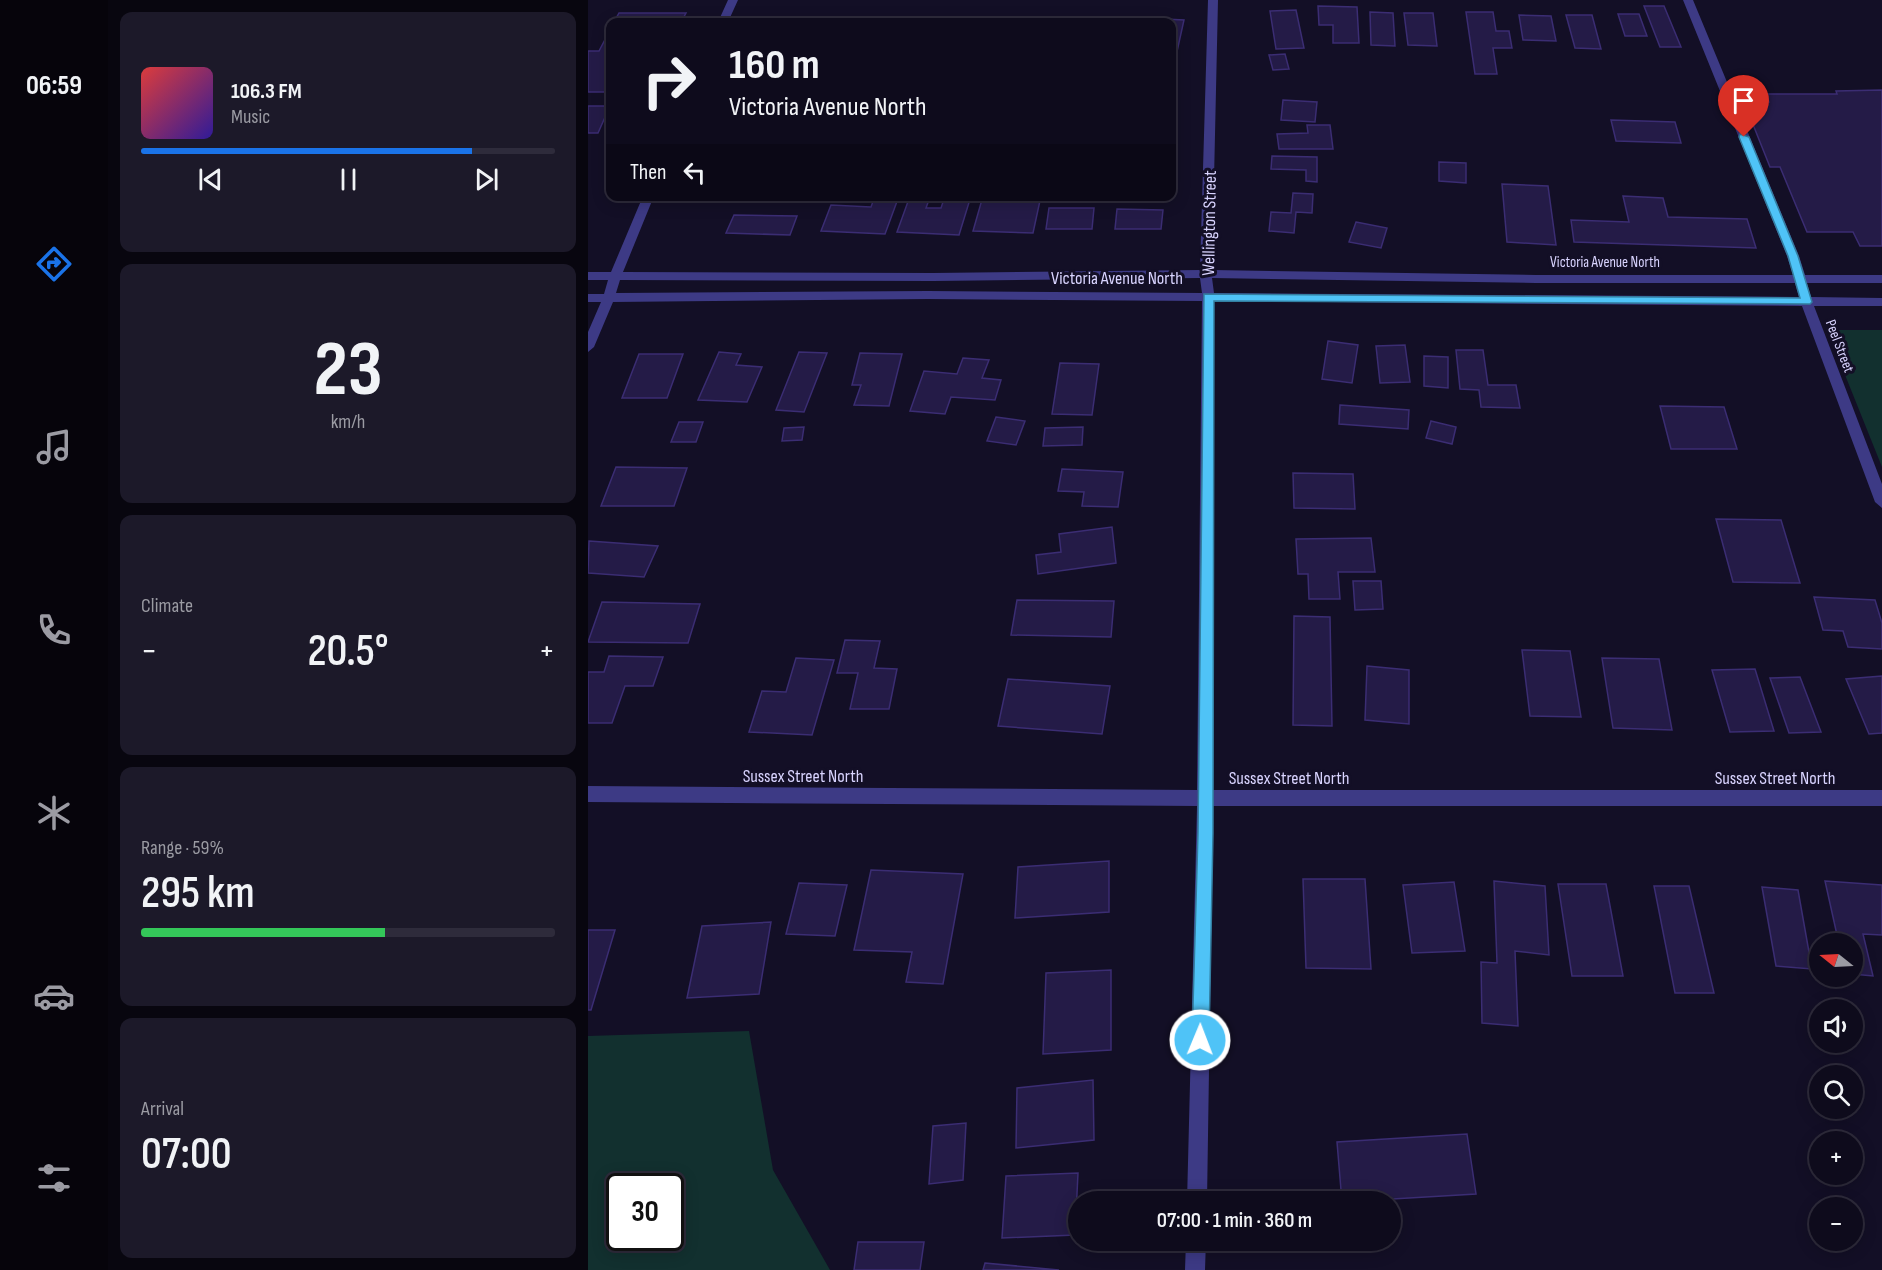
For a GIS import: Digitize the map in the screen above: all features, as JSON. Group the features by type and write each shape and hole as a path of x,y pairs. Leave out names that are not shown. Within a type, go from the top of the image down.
{"street":[{"path":"725,18 733,0"},
{"name":"Wellington Street","path":"1197,1191 1206,798 1208,297 1206,274 1213,0"},
{"name":"Peel Street","path":"1688,0 1793,256 1806,302 1882,502"},
{"path":"588,347 647,201"},
{"name":"Victoria Avenue North","path":"588,276 933,277 1206,274 1536,279 1882,279"},
{"path":"928,295 933,277"},
{"path":"1536,279 1540,299"},
{"name":"Victoria Avenue North","path":"588,298 928,295 1882,302"},
{"name":"Sussex Street North","path":"588,794 1206,798 1882,798"},
{"path":"1195,1270 1196,1251"}],"green space":[{"path":"1827,330 1882,330 1882,467"},
{"path":"749,1031 773,1170 830,1270 588,1270 588,1036"}],"building":[{"path":"1318,6 1357,7 1359,43 1333,43 1333,25 1319,25"},
{"path":"1644,6 1664,6 1681,47 1660,47"},
{"path":"1296,10 1304,48 1276,49 1270,11"},
{"path":"1370,12 1393,13 1395,46 1371,45"},
{"path":"1466,12 1493,12 1496,31 1509,31 1512,48 1493,48 1497,74 1475,74"},
{"path":"619,13 686,13 683,18 616,18"},
{"path":"1404,13 1433,13 1437,46 1408,45"},
{"path":"1618,14 1639,14 1647,36 1625,36"},
{"path":"1519,15 1551,16 1556,41 1523,40"},
{"path":"1566,15 1592,15 1601,49 1575,48"},
{"path":"1176,20 1184,20 1176,56"},
{"path":"606,38 606,92 588,92 588,51 599,51"},
{"path":"1285,54 1289,69 1273,70 1269,55"},
{"path":"1882,90 1882,246 1860,246 1853,232 1807,232 1780,167 1770,167 1744,102 1769,102 1766,94 1837,94 1836,91"},
{"path":"1283,100 1317,102 1315,122 1281,120"},
{"path":"588,106 606,106 606,115 598,133 588,133"},
{"path":"1611,120 1675,122 1681,143 1616,141"},
{"path":"1307,125 1330,125 1333,149 1279,149 1277,134 1308,133"},
{"path":"1272,156 1317,157 1317,182 1306,181 1306,170 1271,169"},
{"path":"1439,162 1466,163 1466,183 1439,181"},
{"path":"1502,184 1548,186 1556,245 1507,242"},
{"path":"1293,193 1313,194 1312,213 1296,212 1294,233 1269,231 1271,212 1291,213"},
{"path":"1623,196 1663,198 1668,217 1747,219 1756,248 1574,242 1571,220 1629,222"},
{"path":"873,201 897,201 885,234 821,231 831,205 871,207"},
{"path":"908,201 929,201 926,208 941,208 943,201 969,201 959,235 897,232"},
{"path":"982,201 1040,201 1033,233 973,231"},
{"path":"1049,208 1094,208 1092,229 1046,229"},
{"path":"1117,209 1163,210 1161,229 1115,229"},
{"path":"734,215 797,216 790,235 726,233"},
{"path":"1356,222 1387,228 1381,248 1349,242"},
{"path":"1328,341 1358,345 1352,383 1322,379"},
{"path":"1405,345 1410,382 1380,383 1376,346"},
{"path":"1456,350 1483,350 1488,385 1516,385 1520,408 1481,407 1479,390 1460,389"},
{"path":"719,352 741,354 736,365 762,367 747,402 698,400"},
{"path":"799,352 827,353 804,412 776,410"},
{"path":"860,353 902,354 889,406 854,405 861,385 852,385"},
{"path":"639,354 683,354 667,398 622,398"},
{"path":"1424,356 1448,357 1448,388 1424,386"},
{"path":"963,358 989,360 982,378 1001,380 995,400 951,397 945,414 910,411 924,371 957,374"},
{"path":"1060,363 1099,364 1092,415 1052,414"},
{"path":"1340,405 1409,410 1408,429 1339,424"},
{"path":"1660,406 1724,407 1737,449 1671,449"},
{"path":"996,417 1025,421 1016,445 987,441"},
{"path":"1431,421 1456,427 1452,444 1426,438"},
{"path":"679,422 703,422 696,442 671,442"},
{"path":"804,427 802,440 782,441 784,428"},
{"path":"1083,427 1082,445 1043,446 1045,428"},
{"path":"616,467 687,468 674,506 601,506"},
{"path":"1062,469 1123,472 1118,507 1082,506 1084,492 1058,491"},
{"path":"1293,473 1353,474 1355,509 1294,508"},
{"path":"1716,519 1781,520 1800,583 1733,582"},
{"path":"1112,527 1116,563 1038,574 1036,555 1061,552 1059,534"},
{"path":"1371,538 1375,572 1338,572 1340,599 1309,599 1308,574 1298,574 1296,539"},
{"path":"589,541 658,546 644,577 588,573"},
{"path":"1353,581 1381,581 1383,609 1355,610"},
{"path":"1814,597 1875,600 1882,623 1882,649 1848,647 1843,631 1823,630"},
{"path":"1017,600 1114,601 1111,637 1011,635"},
{"path":"602,602 700,604 688,643 588,642"},
{"path":"1294,616 1330,617 1332,726 1293,725"},
{"path":"845,640 880,641 874,668 897,669 889,709 850,709 858,673 837,673"},
{"path":"1522,650 1570,651 1581,717 1530,716"},
{"path":"609,656 663,657 653,686 625,686 612,723 588,723 588,672 604,672"},
{"path":"796,658 834,660 812,735 749,732 762,691 786,692"},
{"path":"1602,658 1659,659 1672,730 1613,728"},
{"path":"1367,666 1409,670 1409,724 1365,720"},
{"path":"1755,669 1774,731 1730,732 1712,670"},
{"path":"1882,676 1882,733 1869,734 1846,679"},
{"path":"1800,677 1821,732 1789,733 1770,678"},
{"path":"1008,679 1110,686 1102,734 998,726"},
{"path":"1109,861 1109,912 1015,918 1018,867"},
{"path":"871,870 963,874 943,984 906,982 912,952 854,950"},
{"path":"1303,879 1365,879 1371,969 1306,968"},
{"path":"1494,881 1545,886 1549,955 1515,951 1518,1026 1482,1023 1481,962 1497,963"},
{"path":"1825,881 1882,885 1882,935 1837,933"},
{"path":"1454,882 1465,951 1412,953 1403,885"},
{"path":"799,883 847,885 835,936 786,934"},
{"path":"1558,884 1606,884 1623,976 1572,976"},
{"path":"1654,886 1689,886 1714,993 1675,993"},
{"path":"1762,887 1798,890 1809,952 1809,969 1776,966"},
{"path":"771,922 759,994 687,998 702,926"},
{"path":"588,930 615,930 591,1010 588,1010"},
{"path":"1863,934 1873,976 1863,975"},
{"path":"1111,970 1111,1050 1043,1054 1046,973"},
{"path":"1093,1080 1094,1140 1016,1148 1017,1088"},
{"path":"966,1123 963,1180 929,1184 933,1126"},
{"path":"1467,1134 1476,1194 1401,1198 1401,1191 1341,1191 1337,1142"},
{"path":"1078,1173 1077,1191 1068,1191 1068,1235 1002,1238 1006,1176"},
{"path":"858,1242 924,1242 920,1270 854,1270"},
{"path":"985,1263 1059,1270 983,1270"}],"route":[{"path":"1200,1040 1205,833 1208,297 1806,302 1793,256 1744,137"}]}
